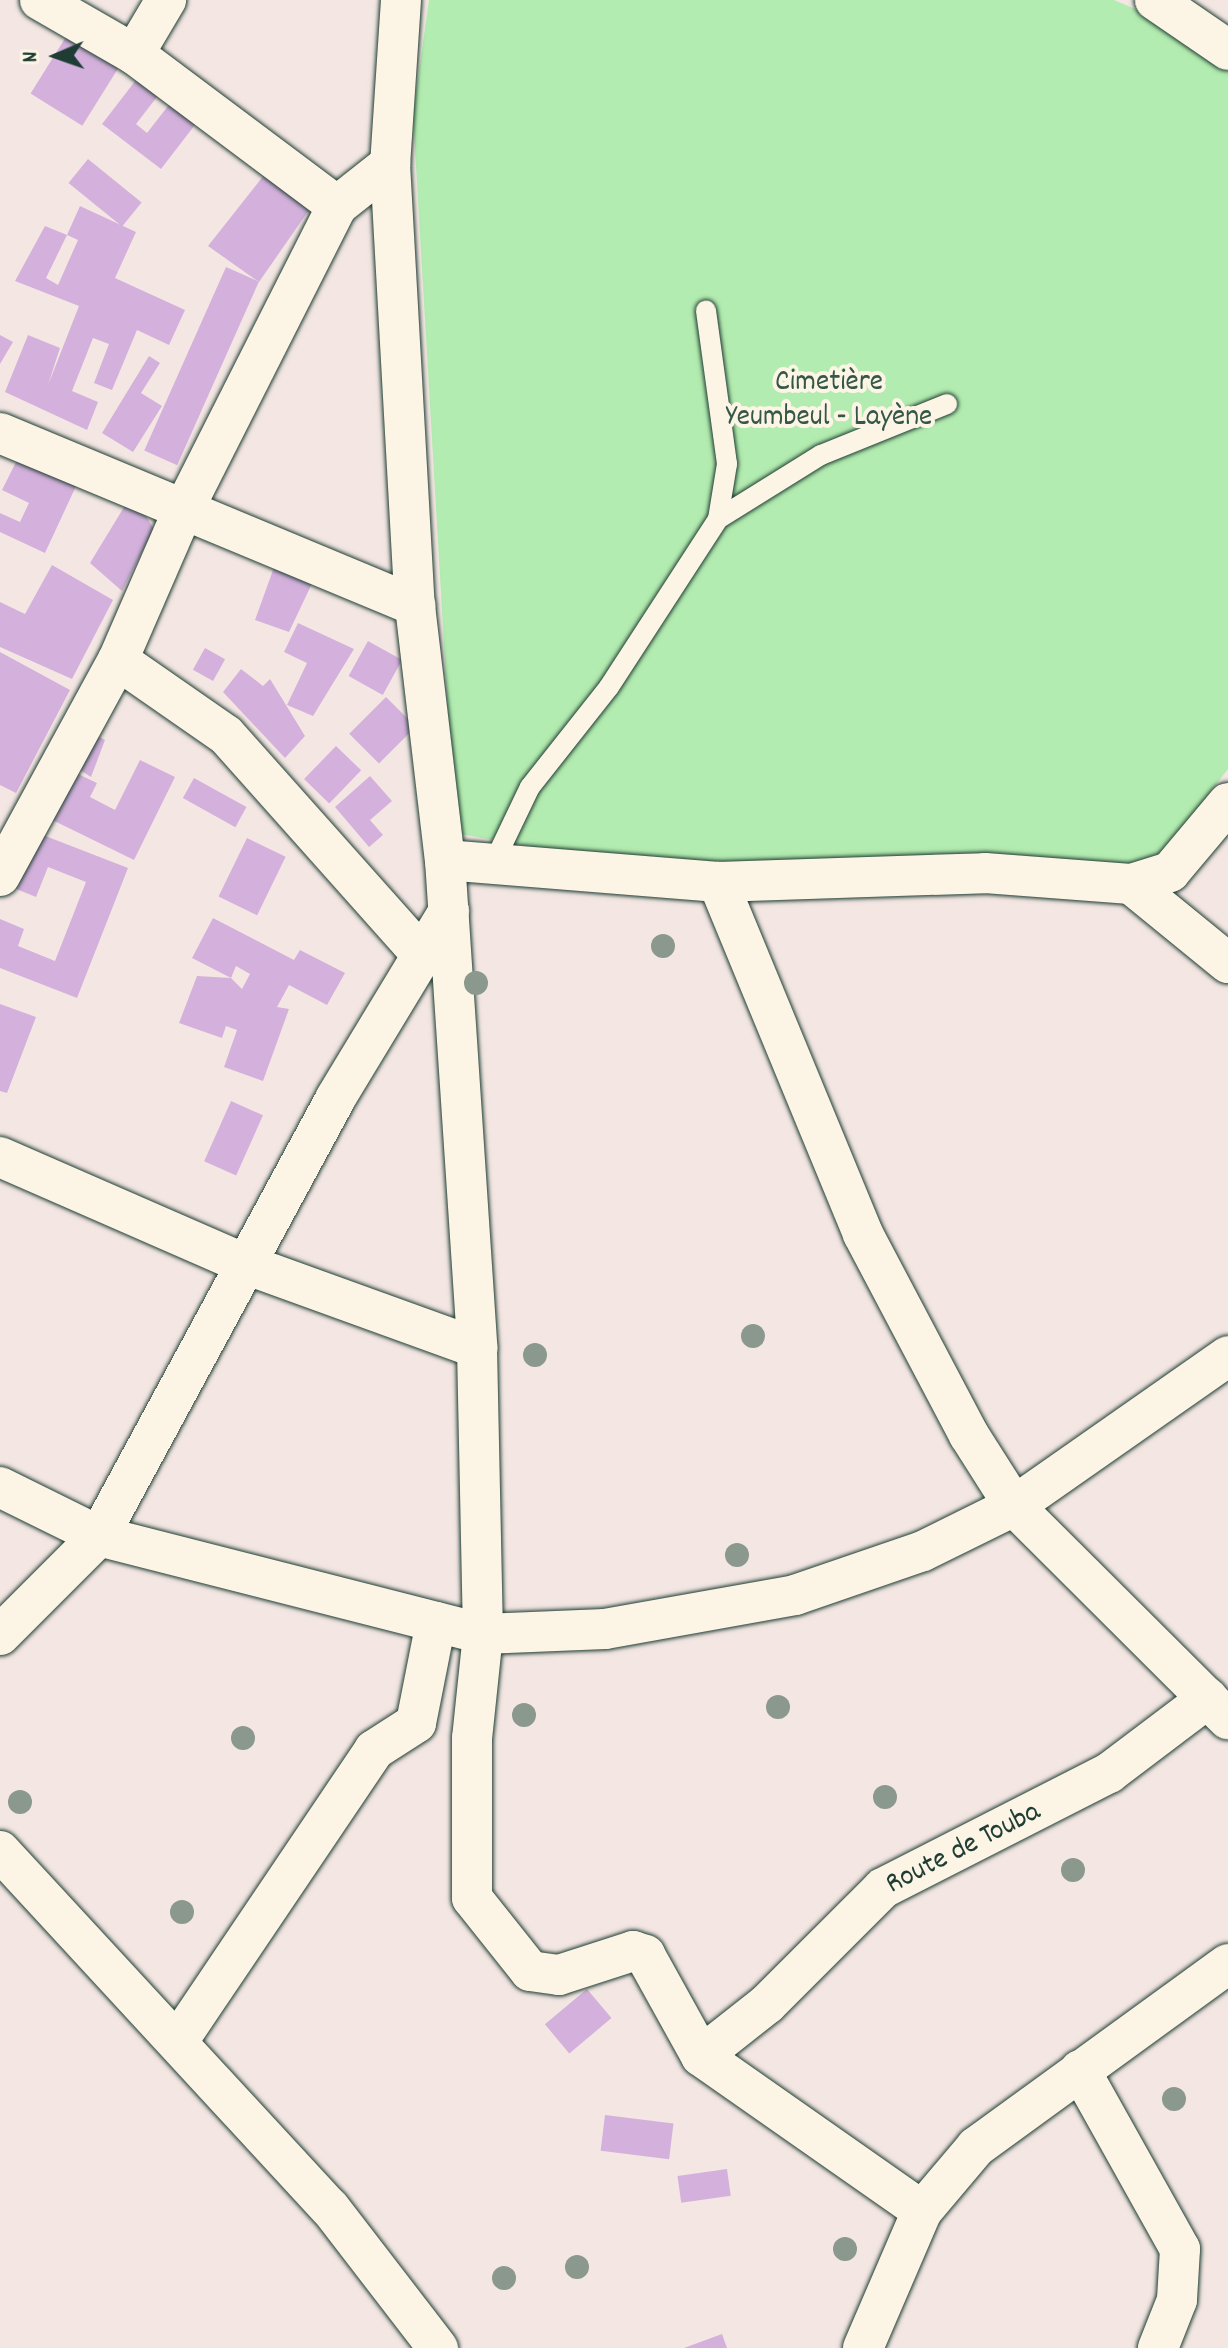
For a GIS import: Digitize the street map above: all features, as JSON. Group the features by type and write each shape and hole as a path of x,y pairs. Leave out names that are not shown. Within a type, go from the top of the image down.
{"street":[{"path":"40,0 134,54 337,206"},
{"path":"134,54 166,0"},
{"path":"401,0 390,164 415,606 445,860 477,1348 483,1634 469,1879 480,1916 530,1971 545,1975 633,1951 645,1955 701,2056 922,2211"},
{"path":"1155,0 1228,50"},
{"path":"0,876 11,822 118,660 182,513 337,206 390,164"},
{"path":"0,433 182,513 415,606"},
{"path":"118,660 226,735 421,954"},
{"path":"445,860 718,882 971,873 1131,884 1170,872 1228,803"},
{"path":"718,882 898,1309 1014,1506 1218,1708"},
{"path":"1131,884 1228,963"},
{"path":"0,1635 99,1536 245,1264 421,954 449,911"},
{"path":"0,1157 245,1264 477,1348"},
{"path":"0,1487 99,1536 483,1634 605,1629 795,1595 923,1551 1014,1506 1228,1356"},
{"path":"178,2041 374,1750 416,1723 436,1622"},
{"name":"Route de Touba","path":"701,2056 788,1985 883,1888 1109,1773 1218,1708"},
{"path":"0,1851 330,2208 438,2348"},
{"path":"863,2348 922,2211 976,2147 1227,1968"},
{"path":"1080,2070 1180,2249 1177,2300 1158,2348"}],"lane":[{"path":"494,862 530,787 609,687 718,519 727,464 706,310"},
{"path":"718,519 821,455 947,404"}],"green space":[{"name":"Cimetière Yeumbeul - Layène","path":"429,0 1114,0 1192,33 1228,62 1228,769 1143,878 718,881 455,833 413,114"}],"building":[{"path":"74,24 126,56 82,126 31,94"},
{"path":"146,67 167,84 136,124 147,133 175,97 201,117 161,169 102,124"},
{"path":"88,159 142,202 122,227 68,183"},
{"path":"264,175 316,200 259,282 208,246"},
{"path":"80,206 136,232 115,278 185,310 169,345 137,330 112,390 94,383 109,344 93,338 72,391 98,402 87,430 5,392 28,335 60,348 48,385 79,306 15,281 45,226 67,235","holes":["67,235 78,240 58,285 46,278"]},
{"path":"226,267 259,282 177,465 144,451"},
{"path":"0,335 13,342 0,364"},
{"path":"149,356 160,363 141,393 162,406 133,452 102,433"},
{"path":"19,456 77,484 45,553 0,532 0,513 20,522 29,503 2,490"},
{"path":"132,494 154,529 122,591 90,563"},
{"path":"277,559 316,575 289,632 255,620"},
{"path":"52,565 113,600 72,679 0,647 0,602 25,614"},
{"path":"298,623 354,649 313,716 287,705 307,663 284,652"},
{"path":"368,641 402,660 383,695 349,676"},
{"path":"205,648 225,659 213,681 193,670"},
{"path":"0,652 70,690 16,793 0,785"},
{"path":"241,669 263,686 270,679 305,736 285,758 223,692"},
{"path":"386,697 416,727 379,763 349,734"},
{"path":"85,729 105,740 91,777 66,761"},
{"path":"336,746 361,770 329,803 304,779"},
{"path":"140,760 175,777 134,860 36,812 54,775 73,785 78,774 97,783 90,797 115,810"},
{"path":"370,776 392,801 370,820 383,835 369,847 335,807"},
{"path":"194,778 246,807 235,827 183,798"},
{"path":"30,830 128,868 77,998 0,968 0,919 24,929 18,946 55,961 86,882 48,867 36,897 9,886"},
{"path":"247,838 286,857 257,915 219,896"},
{"path":"213,918 294,960 300,950 345,973 327,1005 289,985 277,1007 289,1009 263,1081 224,1067 237,1030 226,1026 222,1038 179,1023 197,976 231,978 192,958","holes":["236,966 250,974 242,989 231,978"]},
{"path":"0,1004 36,1017 7,1093 0,1091"},
{"path":"231,1101 263,1115 236,1176 204,1161"},
{"path":"587,1989 611,2018 569,2053 545,2024"},
{"path":"605,2115 673,2123 669,2159 601,2151"},
{"path":"727,2169 731,2196 681,2203 677,2176"},
{"path":"722,2334 727,2348 684,2348"}]}
